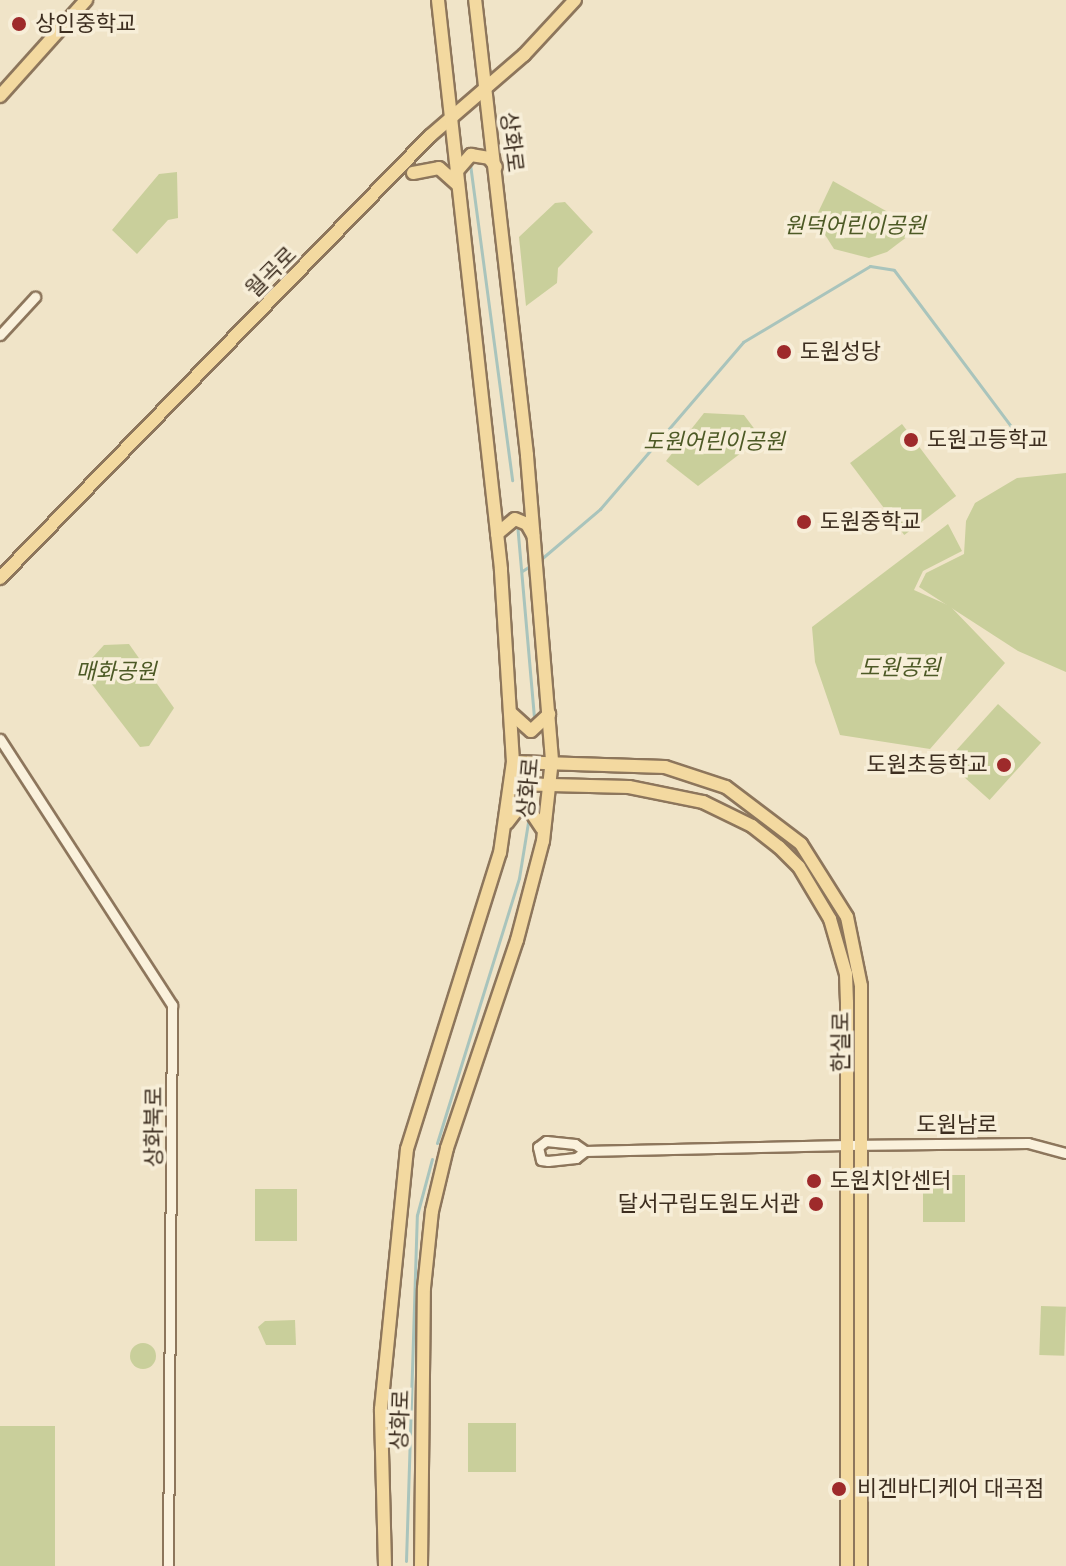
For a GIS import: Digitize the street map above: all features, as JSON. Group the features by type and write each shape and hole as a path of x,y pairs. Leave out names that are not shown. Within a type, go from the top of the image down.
{"main road":[{"path":"0,96 86,0"},
{"name":"상화로","path":"384,1561 381,1409 407,1149 507,823 513,762 497,534 438,0"},
{"name":"상화로","path":"419,1563 424,1288 432,1211 447,1148 517,940 543,835 552,760 540,597 496,167 475,0"},
{"name":"월곡로","path":"0,578 452,116 575,0"},
{"path":"413,173 439,168 456,178 471,155 489,158 496,167"},
{"path":"497,534 515,519 527,524 534,538"},
{"path":"512,714 519,725 536,730 550,710"},
{"name":"한실로","path":"513,762 552,760 665,767 726,787 801,844 818,865 847,917 856,947 861,1144 861,1566"},
{"name":"한실로","path":"512,784 629,787 703,802 752,826 799,867 830,919 846,974 847,1566"},
{"path":"507,823 516,811 529,809 540,819 543,835"},
{"path":"384,1561 393,1566"}],"street":[{"path":"0,335 35,297"},
{"name":"상화북로","path":"0,739 172,1005 168,1566"},
{"name":"도원남로","path":"585,1151 1028,1143 1066,1153"}],"green space":[{"path":"177,172 178,218 168,220 137,254 112,230 159,174"},
{"name":"원덕어린이공원","path":"833,181 902,220 912,233 887,252 869,258 834,249 815,219"},
{"path":"565,202 593,232 558,268 557,283 526,306 519,237 555,203"},
{"name":"도원어린이공원","path":"704,413 744,415 756,431 754,443 698,486 666,461"},
{"path":"902,424 956,496 904,535 850,463"},
{"path":"1066,473 1066,672 1018,651 919,587 926,573 964,554 966,521 975,503 1017,478"},
{"name":"도원공원","path":"948,524 962,551 923,571 914,590 950,606 1005,663 930,749 840,735 815,662 812,627"},
{"name":"매화공원","path":"129,644 174,708 149,746 140,747 81,670 104,645"},
{"path":"998,704 1041,743 990,800 946,761"},
{"path":"923,1175 965,1175 965,1222 923,1222"},
{"path":"255,1189 297,1189 297,1241 255,1241"},
{"path":"1041,1306 1066,1307 1064,1356 1039,1355"},
{"path":"295,1320 296,1345 266,1345 258,1327 265,1321"},
{"path":"143,1343 152,1347 156,1356 152,1365 143,1369 134,1365 130,1356 134,1347"},
{"path":"468,1423 516,1423 516,1472 468,1472"},
{"path":"0,1426 55,1426 55,1566 0,1566"}],"waterway":[{"path":"470,164 512,480"},
{"path":"540,560 600,509 743,342 870,266 894,270 1027,448"},
{"path":"517,523 534,719"},
{"path":"522,571 533,564"},
{"path":"437,1143 519,878 529,816"},
{"path":"406,1561 417,1215 432,1159"}],"place":[{"name":"상인중학교","path":"19,24"},
{"name":"도원성당","path":"784,352"},
{"name":"도원고등학교","path":"911,440"},
{"name":"도원중학교","path":"804,522"},
{"name":"도원초등학교","path":"1004,765"},
{"name":"도원치안센터","path":"814,1181"},
{"name":"달서구립도원도서관","path":"816,1204"},
{"name":"비겐바디케어 대곡점","path":"839,1489"}]}
